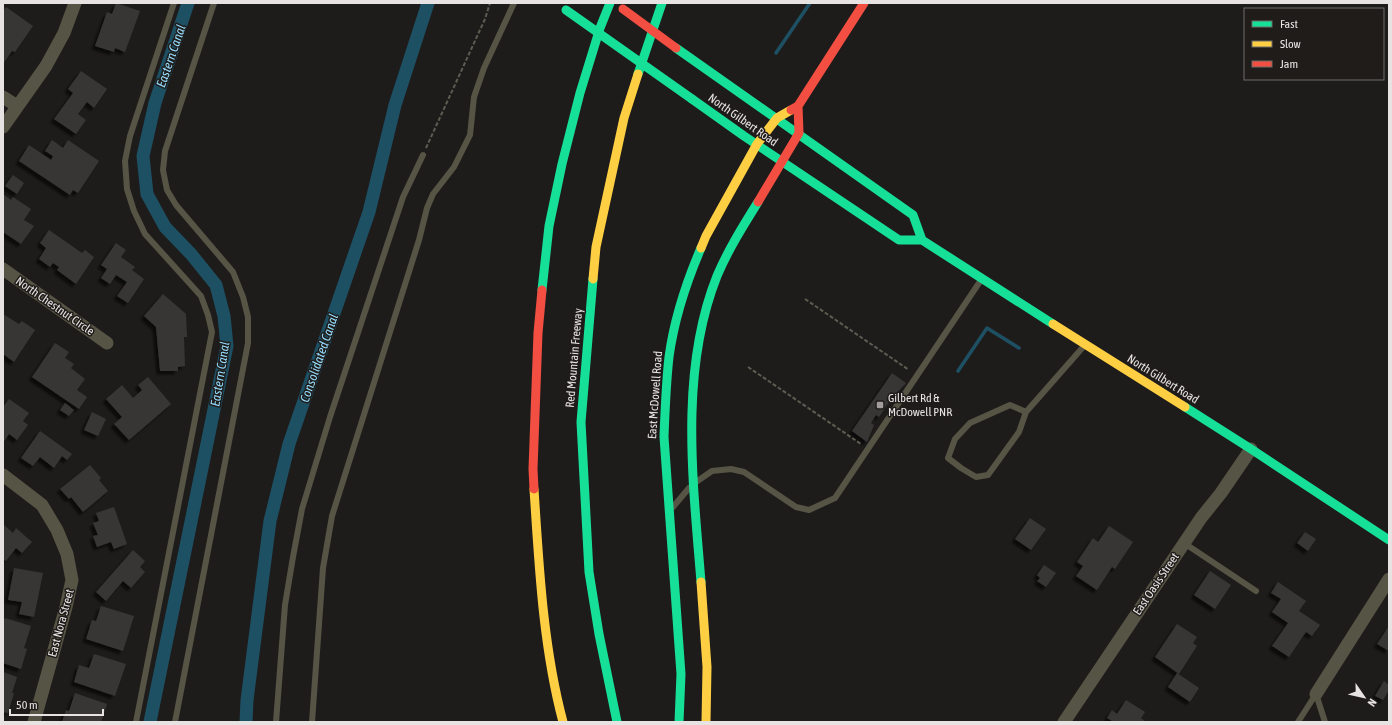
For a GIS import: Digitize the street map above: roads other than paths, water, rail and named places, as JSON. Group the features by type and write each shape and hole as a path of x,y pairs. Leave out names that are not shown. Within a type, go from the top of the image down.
{"main road":[{"name":"North Gilbert Road","path":"557,3 692,99 899,240 922,240 1251,449 1389,540"},
{"path":"563,722 557,700 545,624 540,578 533,469 538,333 549,226 562,164 584,79 600,28 610,3"},
{"name":"North Gilbert Road","path":"614,3 702,67 799,133 913,215 922,240"},
{"name":"Red Mountain Freeway","path":"617,722 599,634 590,572 581,422 596,247 624,118 662,3"},
{"name":"East McDowell Road","path":"679,722 680,674 664,437 668,356 678,311 690,273 706,236 757,144 777,118 798,106 864,3"},
{"path":"706,722 707,666 693,484 691,437 692,402 699,340 705,314 717,277 731,246 783,162 799,133 798,106"}],"street":[{"path":"3,127 46,66 64,33 75,3"},
{"path":"3,97 17,106"},
{"name":"North Chestnut Circle","path":"3,269 107,343"},
{"name":"East Oasis Street","path":"1064,722 1201,518 1221,493 1251,449"},
{"name":"East Nora Street","path":"3,475 42,505 57,530 67,554 72,580 34,722"},
{"path":"1316,694 1389,579"}],"lane":[{"path":"136,722 212,332 201,296 145,234 134,211 127,189 125,161 130,136 174,3"},
{"path":"175,722 248,343 248,317 243,297 233,272 176,205 167,190 164,170 165,152 214,3"},
{"path":"312,722 323,568 332,516 419,240 427,208 433,194 454,167 470,135 474,98 484,68 514,3"},
{"path":"276,722 285,605 302,509 403,197 423,155"},
{"path":"669,513 693,484 712,471 731,469 744,472 796,507 809,510 835,498 982,279"},
{"path":"1026,412 1010,405 970,422 954,439 948,458 976,477 988,475 1019,432 1026,412 1085,344"},
{"path":"1184,543 1256,591"},
{"path":"1298,722 1316,694"},
{"path":"1316,694 1325,722"}],"waterway":[{"name":"Eastern Canal","path":"150,722 227,346 224,316 216,285 191,254 165,227 147,194 143,156 155,103 188,3"},
{"name":"Consolidated Canal","path":"246,722 247,700 270,521 289,444 369,212 395,105 428,3"},
{"path":"776,53 810,3"},
{"path":"958,371 987,328 1019,348"}],"place":[{"name":"Gilbert Rd & McDowell PNR","path":"880,405"}]}
